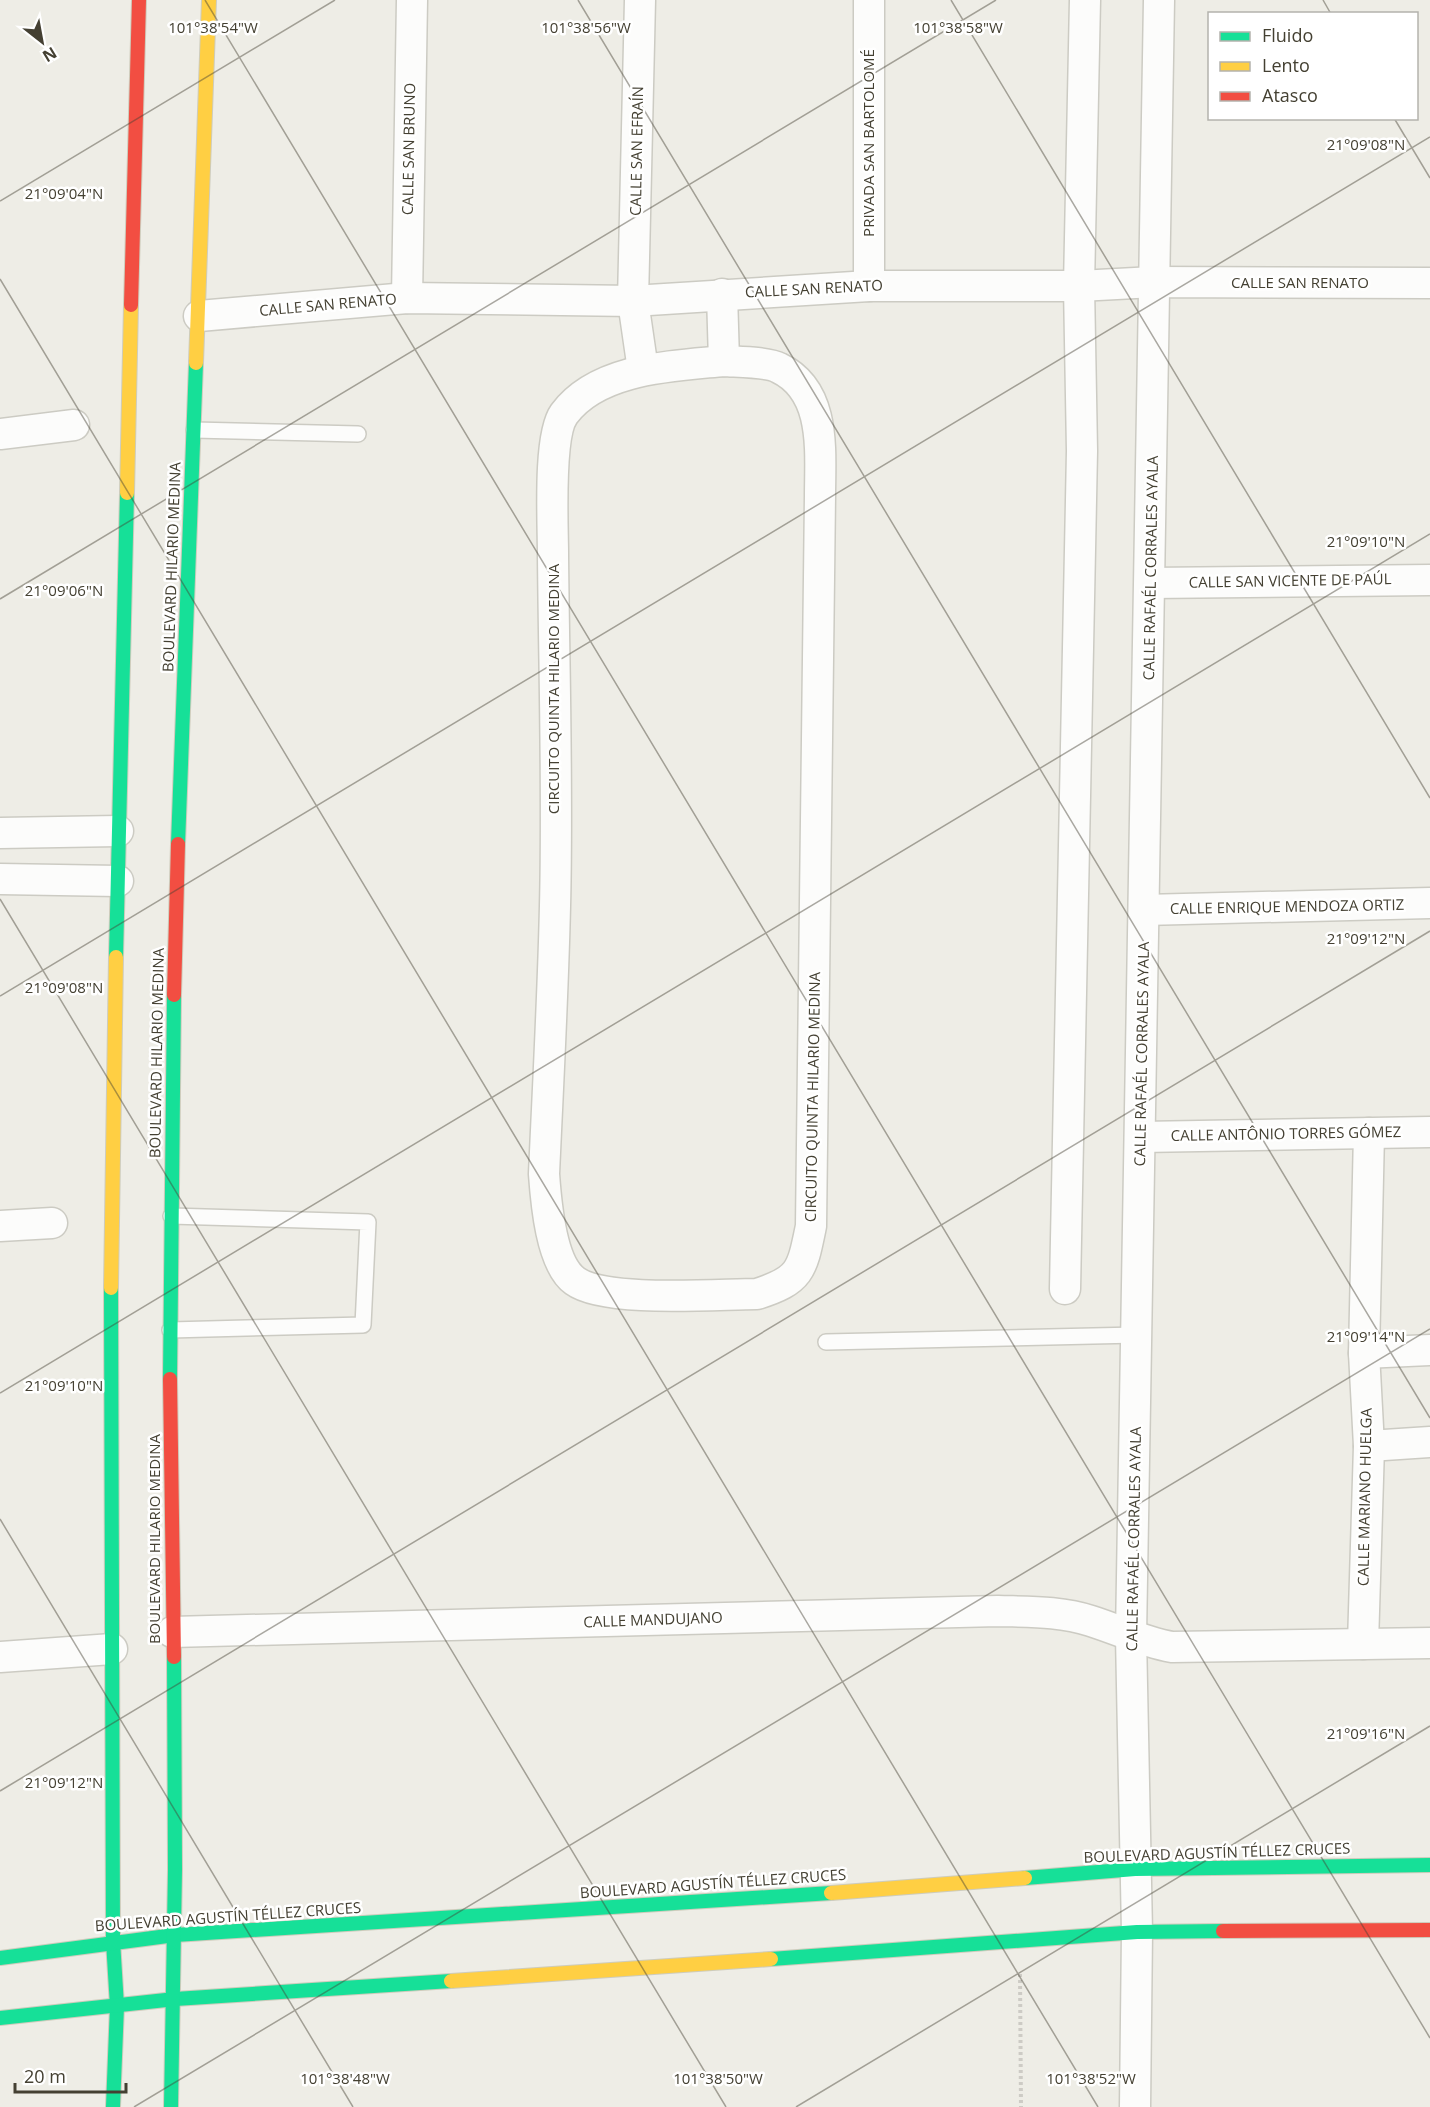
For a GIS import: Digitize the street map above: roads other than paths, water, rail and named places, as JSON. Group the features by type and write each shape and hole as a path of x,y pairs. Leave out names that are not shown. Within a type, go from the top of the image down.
{"main road":[{"path":"113,2107 117,2006 113,1941 110,1359 118,831 139,0"},
{"name":"BOULEVARD HILARIO MEDINA","path":"171,2107 175,1935 171,1216 180,780 209,0"},
{"name":"BOULEVARD AGUSTÍN TÉLLEZ CRUCES","path":"0,1958 113,1941 175,1935 807,1895 1135,1869 1430,1865"},
{"path":"0,2018 175,1999 1137,1932 1430,1930"}],"street":[{"name":"CALLE SAN BRUNO","path":"407,298 412,0"},
{"name":"CALLE SAN EFRAÍN","path":"633,301 640,0"},
{"name":"PRIVADA SAN BARTOLOMÉ","path":"869,0 869,286"},
{"path":"1065,1289 1082,463 1079,286 1085,0"},
{"name":"CALLE RAFAÉL CORRALES AYALA","path":"1135,2107 1137,1932 1131,1636 1142,1137 1159,0"},
{"name":"CALLE SAN RENATO","path":"199,316 407,298 633,301 869,286 1079,286 1154,282 1430,283"},
{"path":"723,294 724,361"},
{"path":"633,301 643,370"},
{"name":"CIRCUITO QUINTA HILARIO MEDINA","path":"724,361 778,367 798,381 812,399 820,450 811,1226 804,1257 796,1276 777,1287 756,1294 621,1294 592,1289 574,1281 563,1264 552,1239 547,1214 544,1174 555,905 553,514 556,444 563,415 586,395 611,380 643,370 724,361"},
{"path":"0,434 74,425"},
{"name":"CALLE SAN VICENTE DE PAÚL","path":"1150,583 1430,580"},
{"path":"0,833 118,831"},
{"path":"0,879 118,881"},
{"name":"CALLE ENRIQUE MENDOZA ORTIZ","path":"1144,910 1430,903"},
{"name":"CALLE ANTÔNIO TORRES GÓMEZ","path":"1142,1137 1430,1132"},
{"name":"CALLE MARIANO HUELGA","path":"1363,1644 1369,1446 1364,1353 1369,1133"},
{"path":"0,1226 52,1223"},
{"path":"1364,1353 1430,1350"},
{"path":"1369,1446 1430,1442"},
{"name":"CALLE MANDUJANO","path":"172,1632 998,1611 1090,1620 1131,1636 1172,1647 1201,1649 1430,1643"},
{"path":"0,1657 112,1648"}],"lane":[{"path":"194,430 358,434"},
{"path":"170,1330 363,1325 368,1222 171,1216"},
{"path":"826,1342 1137,1335"}]}
